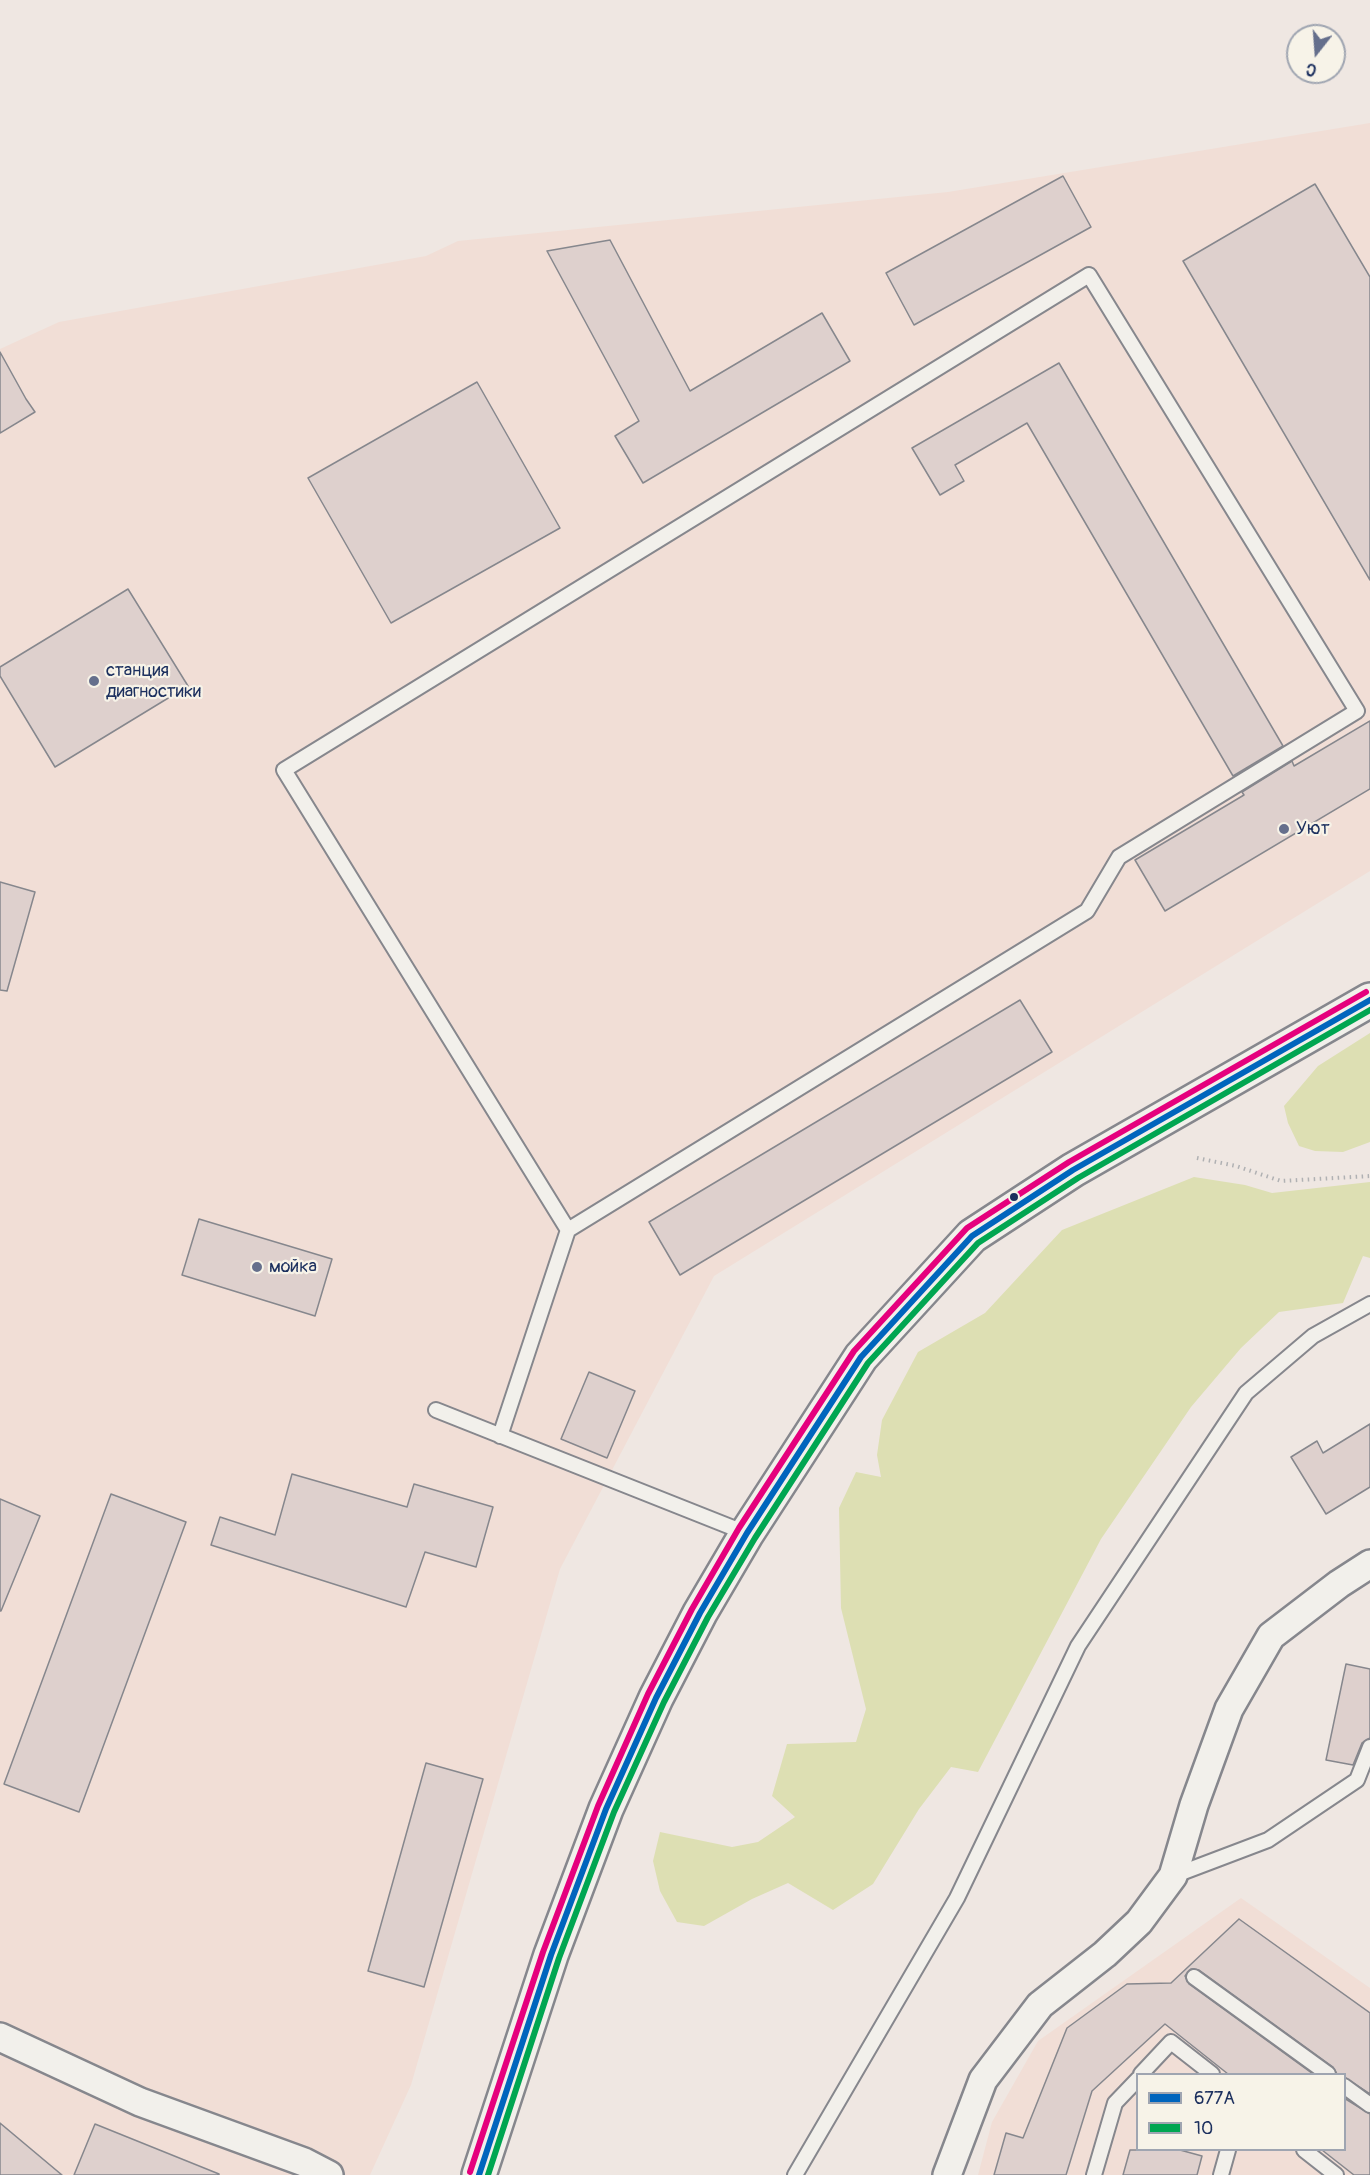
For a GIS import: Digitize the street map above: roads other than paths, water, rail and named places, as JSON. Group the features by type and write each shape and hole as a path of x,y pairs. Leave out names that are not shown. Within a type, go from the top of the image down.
{"main road":[{"path":"478,2175 551,1954 606,1809 656,1698 700,1613 747,1533 861,1357 972,1236 1073,1170 1370,1000"}],"street":[{"path":"947,2175 983,2080 1040,2005 1105,1954 1139,1922 1173,1876 1194,1804 1229,1709 1272,1636 1339,1584 1370,1564"},
{"path":"0,2037 140,2102 304,2162 329,2175"}],"lane":[{"path":"500,1436 568,1230 1087,911 1119,857 1357,711 1089,275 284,770 568,1230"},
{"path":"795,2175 957,1898 1078,1646 1246,1393 1312,1336 1370,1304"},
{"path":"436,1410 747,1533"},
{"path":"1173,1876 1268,1840 1357,1780 1370,1747"},
{"path":"1194,1977 1327,2073"},
{"path":"1142,2073 1171,2042 1211,2073"},
{"path":"1094,2175 1115,2103 1136,2080"},
{"path":"1346,2087 1370,2105"},
{"path":"1221,2175 1228,2151"},
{"path":"1305,2151 1336,2175"}],"place":[{"name":"станция диагностики","path":"94,681"},
{"name":"Уют","path":"1284,829"},
{"name":"мойка","path":"257,1267"}]}
